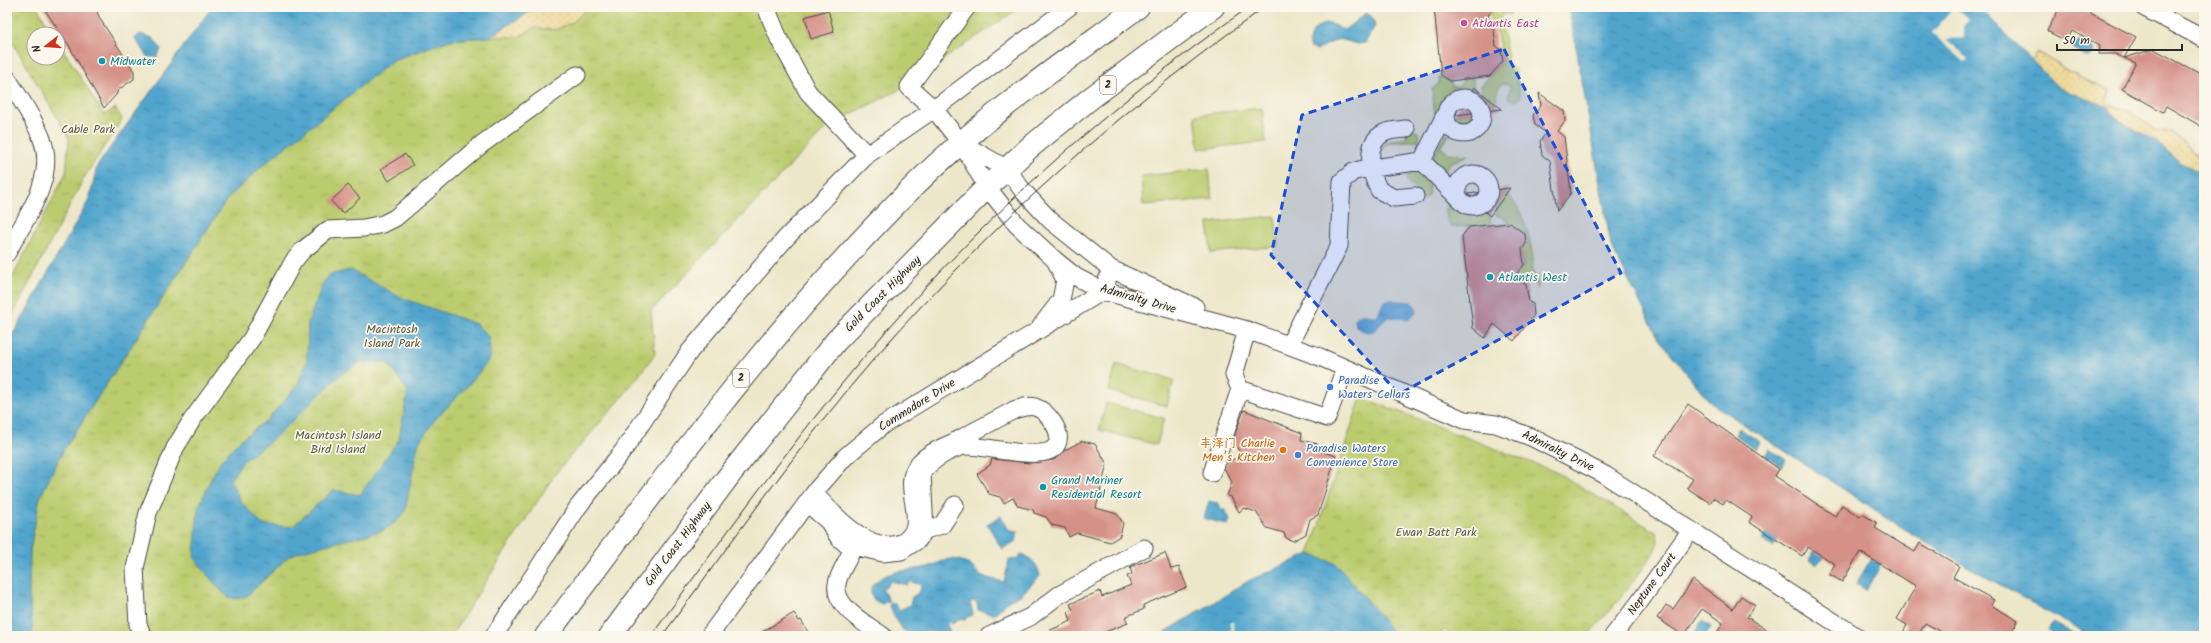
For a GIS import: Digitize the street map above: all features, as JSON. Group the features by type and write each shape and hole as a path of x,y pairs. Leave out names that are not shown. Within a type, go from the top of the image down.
{"highway":[{"name":"2","path":"546,636 708,419 761,353 850,253 916,184 961,142 1138,7"},
{"name":"Gold Coast Highway","path":"610,636 728,477 836,341 1006,169 1091,98 1213,7"}],"street":[{"path":"766,7 808,92 867,155"},
{"path":"967,7 909,87 934,110 961,142 1006,169"},
{"path":"494,636 578,508 623,452 690,351 785,239 867,155 934,110 1069,7"},
{"path":"2143,7 2166,13 2204,39"},
{"path":"143,636 138,625 135,568 148,513 175,448 192,420 252,338 293,262 302,251 328,230 364,228 383,224 395,218 438,180 513,119 577,75"},
{"path":"7,78 42,138 46,160 43,181 7,253"},
{"path":"1422,161 1448,109"},
{"path":"1406,129 1384,133 1378,137 1372,149 1371,168 1379,190 1394,198 1414,196"},
{"name":"Admiralty Drive","path":"961,142 987,187 1017,225 1054,260 1076,277 1103,291 1239,327 1345,368 1464,420 1496,424 1531,437 1605,475 1856,636"},
{"path":"1288,345 1339,246 1342,181 1353,172 1422,161"},
{"path":"1422,161 1461,202"},
{"name":"Admiralty Drive","path":"1006,169 1023,191 1050,220 1111,269 1170,294 1239,327"},
{"path":"1034,334 1060,300 1065,280 1054,260"},
{"path":"1103,291 1111,269"},
{"name":"Commodore Drive","path":"708,636 810,498 846,456 883,425 1103,291"},
{"path":"1212,473 1240,389 1234,375 1239,327"},
{"path":"1240,389 1327,418 1345,368"},
{"path":"810,498 863,536 880,545 899,543 914,531 916,523 912,479 914,470 926,456 1014,410 1025,406 1035,407 1052,420 1058,438 1057,444 1052,450 1029,453 965,446 945,454 926,467 922,473 921,485 925,530"},
{"path":"810,498 839,538 853,547 882,553 901,551 918,540 925,530 942,525 955,505"},
{"name":"Neptune Court","path":"1613,636 1691,530"},
{"path":"853,547 850,558 837,584 838,598 850,612 883,636"},
{"path":"989,636 1037,613 1059,595 1144,548"}],"highlighted area":[{"path":"1504,49 1621,273 1399,394 1271,255 1302,115"}],"green space":[{"name":"Cable Park","path":"7,7 37,7 48,26 26,26 26,65 7,33"},
{"name":"Macintosh Island Park","path":"588,7 1021,7 895,92 829,125 651,311 655,354 619,401 555,474 451,636 33,636 29,594 30,550 40,497 63,451 227,199 262,166 393,60 450,40 489,37 520,37 533,28 556,30 573,22"},
{"path":"1498,7 1511,7 1513,11 1511,14 1502,14 1500,18 1508,57 1506,62 1515,70 1520,97 1516,101 1508,98 1511,86 1503,83 1498,89 1495,104 1482,93 1481,85 1503,61 1496,29 1492,26 1490,14 1492,9"},
{"name":"Cable Park","path":"66,54 104,115 115,108 122,119 85,176 12,316 7,319 7,288 66,173 69,138 26,66 66,66"},
{"path":"1466,74 1473,79 1473,87 1470,92 1458,93 1448,97 1435,115 1432,89 1439,83 1439,77 1450,81 1453,87 1456,87 1462,83"},
{"path":"1262,108 1266,142 1199,149 1195,115"},
{"path":"1460,108 1468,108 1473,113 1471,124 1468,126 1460,126 1455,121 1455,113"},
{"path":"1404,122 1419,133 1419,140 1389,143 1379,154 1383,145 1386,143 1393,140 1407,138"},
{"path":"1445,135 1449,135 1440,147 1448,153 1468,155 1450,163 1444,171 1454,179 1453,180 1451,180 1432,159"},
{"path":"1209,169 1212,199 1143,205 1141,176"},
{"path":"1416,171 1426,178 1429,189 1427,197 1416,203 1414,186 1411,186 1407,181 1406,173"},
{"path":"1506,193 1517,206 1525,223 1532,251 1533,272 1538,282 1538,289 1532,282 1524,284 1521,281 1512,281 1512,273 1520,270 1524,265 1522,249 1526,244 1525,234 1500,216 1497,216 1496,207"},
{"path":"1447,197 1454,205 1465,212 1480,213 1483,210 1490,215 1491,224 1483,234 1473,226 1451,227 1446,213 1445,198"},
{"path":"1275,216 1278,246 1211,253 1208,223"},
{"path":"1116,364 1174,380 1167,406 1109,391"},
{"name":"Ewan Batt Park","path":"1361,397 1556,472 1656,532 1658,541 1655,549 1639,574 1587,636 1453,636 1445,630 1438,636 1396,636 1337,564 1309,554"},
{"path":"1106,403 1164,418 1157,445 1099,430"}],"sand":[{"path":"537,7 588,7 573,22 555,30 533,28 520,37 489,37"},
{"path":"2037,52 2081,78 2110,90 2106,103 2127,110 2155,130 2169,132 2184,142 2204,164 2204,174 2181,163 2155,141 2118,120 2107,107 2059,88 2031,60"}],"water":[{"path":"212,7 538,7 489,37 450,40 393,60 262,166 227,199 63,451 40,497 30,550 29,594 33,636 7,636 7,338 15,331 89,200 97,166"},
{"path":"1569,7 1979,7 2059,88 2107,107 2118,120 2155,141 2181,163 2204,174 2204,636 2090,636 1923,541 1711,403 1659,339 1611,246"},
{"path":"1366,13 1372,17 1375,26 1365,43 1358,44 1339,39 1316,50 1310,48 1309,43 1311,35 1320,26 1331,24 1344,30"},
{"path":"140,34 153,38 161,49 157,57 147,57 135,38"},
{"path":"2082,40 2093,47 2095,52 2091,56 2086,57 2074,49 2075,43"},
{"path":"351,270 400,297 476,324 488,336 491,357 473,380 434,421 418,444 405,512 396,522 382,531 302,551 289,556 247,596 237,599 231,598 217,586 194,557 198,508 221,460 239,441 268,419 297,386 307,361 308,322 324,281 332,274","holes":["361,362 387,362 408,391 399,439 360,495 334,490 292,527 263,525 241,502 230,480 243,461 273,439 339,376"]},
{"path":"1390,299 1411,302 1416,308 1416,313 1410,319 1389,317 1375,330 1368,332 1356,327 1355,319 1360,315 1377,316 1384,302"},
{"path":"1739,428 1760,442 1756,449 1735,435"},
{"path":"1769,449 1786,460 1782,467 1765,456"},
{"path":"1209,501 1217,503 1220,508 1225,510 1230,519 1228,525 1204,518"},
{"path":"1001,516 1009,530 1018,531 1016,541 1002,549 987,524"},
{"path":"1773,522 1784,530 1773,547 1762,540"},
{"path":"1824,534 1825,556 1816,565 1809,560"},
{"path":"1021,554 1034,562 1038,568 1040,576 1021,595 1010,600 994,614 978,610 977,603 973,601 970,603 973,613 971,616 967,617 964,621 961,618 952,624 950,622 947,625 950,631 947,632 924,632 912,634 907,633 900,627 889,605 894,602 899,610 910,605 912,597 920,592 921,585 909,581 907,585 890,581 888,585 882,589 889,601 882,604 874,600 871,596 872,587 877,581 884,577 899,572 924,568 949,559 965,562 980,576 1004,582 1009,560 1018,559"},
{"path":"1309,554 1337,564 1396,636 1159,636 1250,580"},
{"path":"1871,559 1881,565 1866,590 1856,584"},
{"path":"1702,621 1711,627 1706,636 1692,636"},
{"path":"2052,623 2074,634 2073,636 2057,636 2048,630"}],"pier":[{"path":"1947,7 1954,7 1969,19 1963,27 1964,38 1946,39 1968,58 1965,62 1932,33 1951,11"},
{"path":"1230,622 1233,622 1233,633 1235,635 1241,631 1244,636 1231,636"}],"building":[{"name":"Midwater","path":"43,7 95,7 100,19 134,71 134,79 118,90 116,95 104,108 66,41 66,26 56,26"},
{"name":"Atlantis East","path":"1434,7 1493,7 1485,22 1494,30 1496,46 1501,50 1503,61 1490,76 1450,81 1441,75"},
{"path":"2060,7 2079,7 2136,37 2124,58 2115,54 2099,54 2100,46 2072,31 2066,41 2047,31"},
{"path":"828,10 834,32 811,39 805,17"},
{"path":"2154,49 2204,76 2204,128 2166,106 2163,112 2122,89 2136,63 2124,58"},
{"path":"1474,87 1502,109 1456,115 1458,108"},
{"path":"1539,93 1564,111 1565,121 1557,131 1564,137 1571,193 1557,211 1550,161 1542,155 1540,141 1546,133 1535,125 1533,115 1541,106"},
{"path":"405,154 413,165 389,181 381,169"},
{"path":"348,185 360,198 343,214 331,201"},
{"path":"1510,188 1490,216 1471,201 1468,194"},
{"name":"Atlantis West","path":"1510,223 1525,234 1526,244 1522,249 1524,265 1514,277 1526,285 1529,302 1533,304 1534,315 1514,341 1494,324 1485,338 1473,328 1462,236 1469,227"},
{"path":"1688,404 1779,469 1775,476 1835,516 1842,505 1860,517 1862,514 1877,523 1875,528 1915,552 1920,543 1959,566 1953,577 1994,600 1991,605 2018,621 2010,636 1948,636 1925,623 1918,636 1901,636 1907,625 1897,619 1916,586 1860,552 1842,582 1829,574 1835,564 1808,547 1802,556 1749,522 1752,517 1726,500 1723,504 1713,498 1710,503 1687,488 1693,479 1654,456"},
{"path":"1244,410 1302,433 1301,440 1317,444 1320,451 1336,456 1318,515 1310,519 1306,534 1293,541 1286,538 1284,533 1267,528 1256,512 1244,508 1239,512 1231,497 1227,496 1232,482 1224,468 1226,464 1241,455 1233,440"},
{"name":"Grand Mariner Residential Resort","path":"1082,441 1095,444 1107,464 1096,508 1117,514 1123,523 1120,536 1110,542 1077,533 1069,537 1065,528 1052,525 1046,517 1034,513 1033,510 1018,506 1013,498 1004,503 1000,497 989,494 977,474 990,465 992,459 1029,463 1054,460 1065,450"},
{"path":"1165,553 1171,569 1179,567 1187,587 1143,605 1144,609 1125,617 1128,623 1095,636 1037,636 1071,621 1068,612 1073,610 1070,604 1100,591 1102,597 1131,585 1127,576 1132,574 1130,567"},
{"path":"1693,580 1733,609 1741,596 1755,605 1747,617 1776,636 1715,636 1723,623 1702,609 1684,636 1657,618 1666,605 1673,609"},
{"path":"794,613 799,621 801,620 808,632 806,633 808,636 755,636"}],"tram line":[{"path":"651,636 808,425 864,357 951,260 997,214 1094,127 1196,45 1249,7"},
{"path":"662,636 822,421 879,353 968,258 1014,213 1111,126 1212,45 1265,7"}],"place":[{"name":"Atlantis East","path":"1464,23"},
{"name":"Midwater","path":"102,61"},
{"name":"Atlantis West","path":"1490,277"},
{"name":"Paradise Waters Cellars","path":"1330,387"},
{"name":"丰泽门 Charlie Men’s Kitchen","path":"1283,450"},
{"name":"Paradise Waters Convenience Store","path":"1298,455"},
{"name":"Grand Mariner Residential Resort","path":"1043,487"}],"park label":[{"name":"Macintosh Island Bird Island","path":"338,442"}]}
